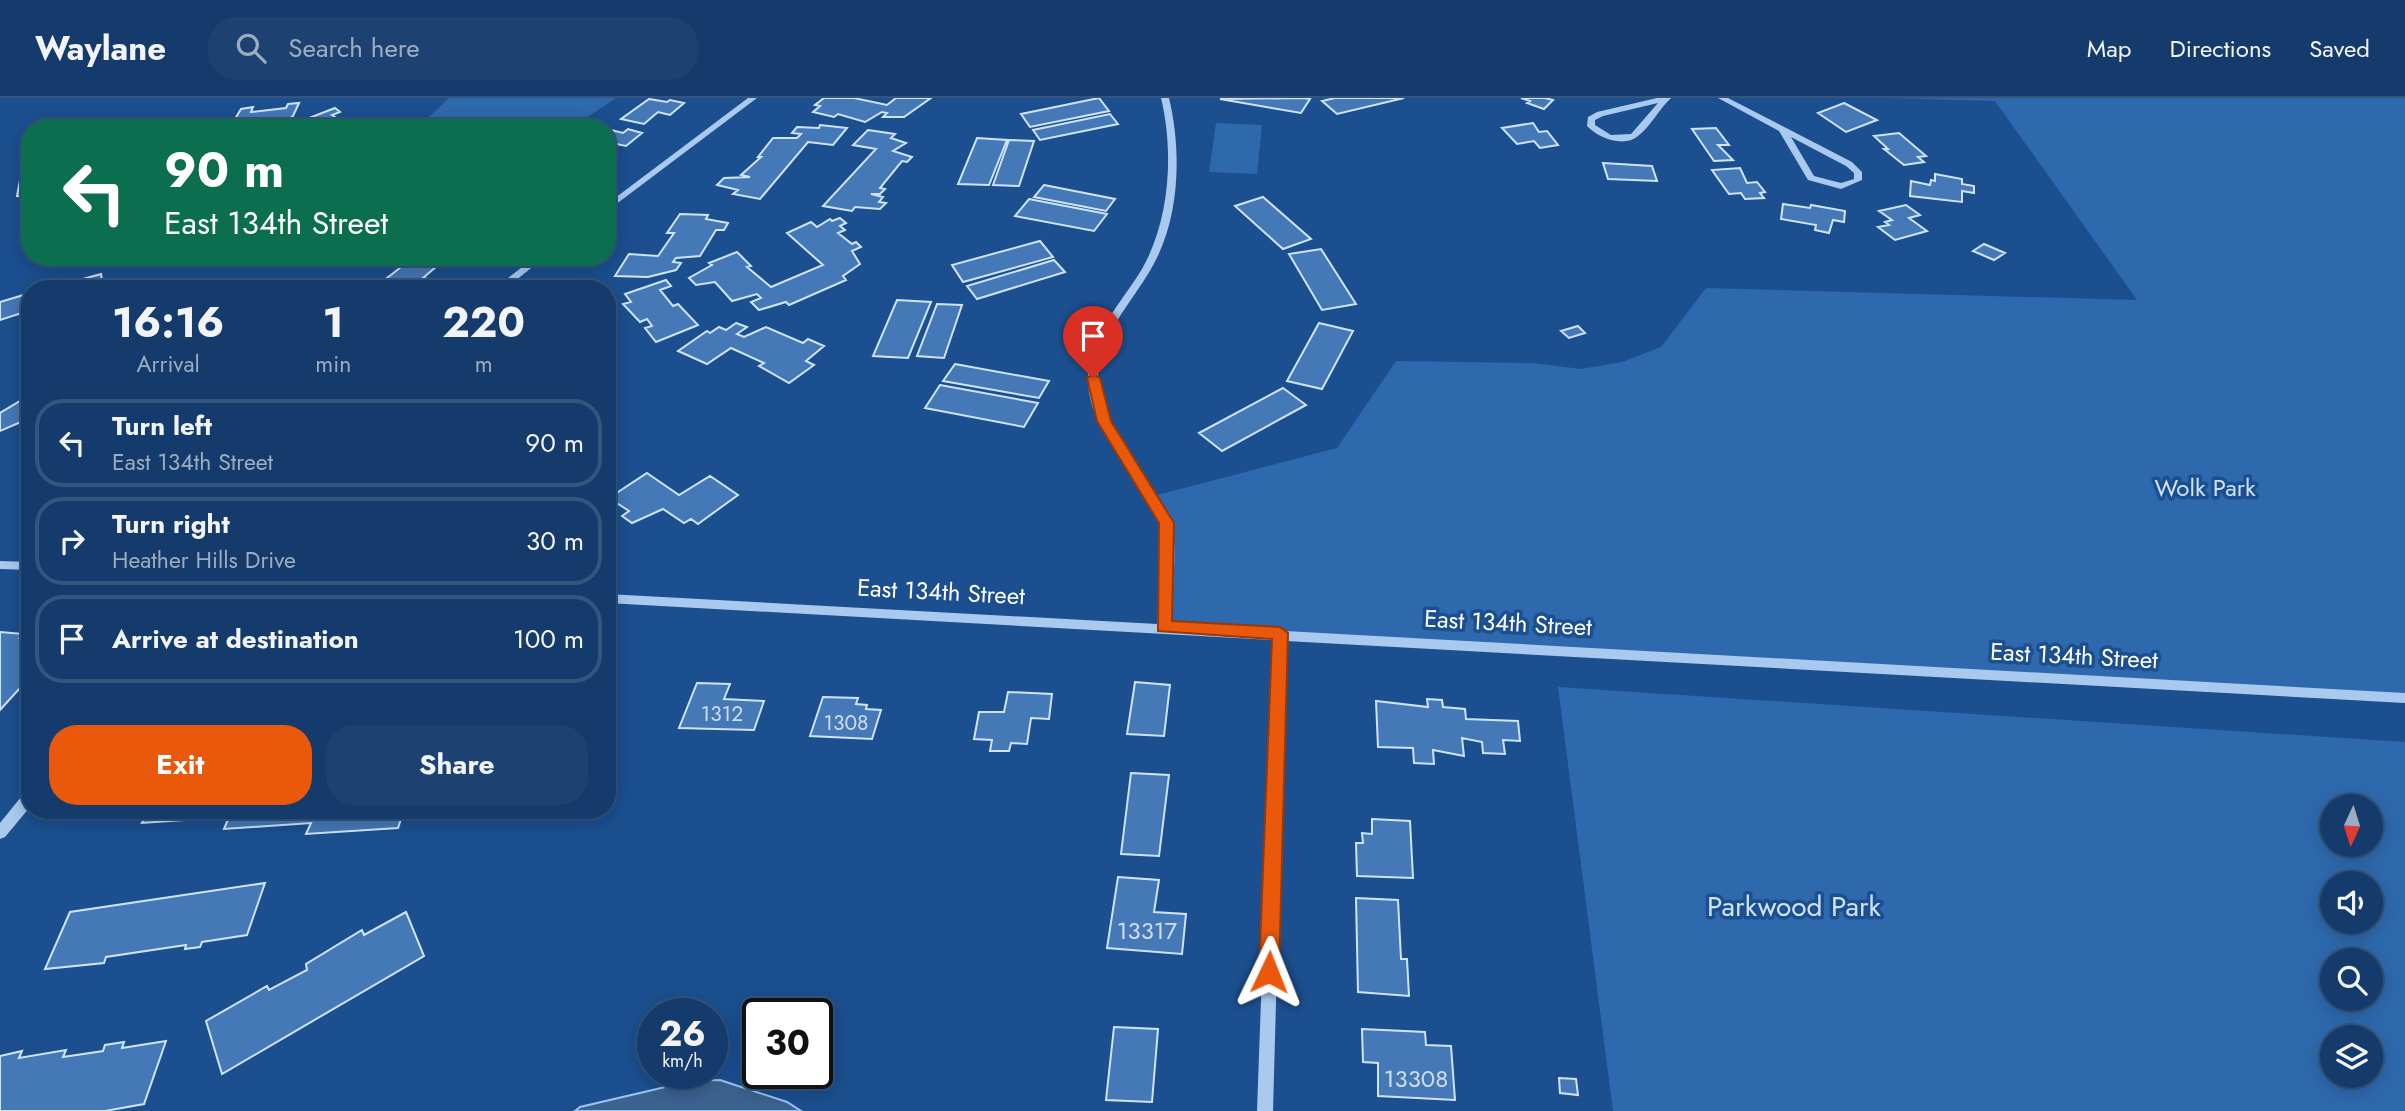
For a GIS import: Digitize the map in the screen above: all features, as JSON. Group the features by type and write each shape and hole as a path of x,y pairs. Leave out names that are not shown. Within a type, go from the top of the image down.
{"street":[{"path":"616,201 753,98"},
{"path":"1163,627 1167,523 1104,421 1093,378 1102,343 1155,254 1169,198 1170,114 1165,98"},
{"path":"1666,98 1634,136 1612,137 1591,126 1591,119 1600,114 1666,98"},
{"path":"1722,98 1849,164 1858,172 1858,180 1841,186 1811,178 1783,130"},
{"path":"511,280 529,266"},
{"path":"0,565 21,566"},
{"name":"East 134th Street","path":"616,597 2405,698"},
{"path":"1265,1111 1280,633"},
{"path":"0,833 21,807"}],"green space":[{"path":"449,98 616,98 584,119 427,119"},
{"name":"Wolk Park","path":"1887,98 2405,98 2405,698 1163,627 1166,523 1150,497 1337,448 1396,361 1533,363 1581,369 1622,362 1661,347 1706,288 2137,300 1995,101"},
{"path":"1216,123 1262,125 1257,174 1209,172"},
{"name":"Parkwood Park","path":"1558,687 2405,742 2405,1111 1613,1111"}],"shaded area":[{"path":"728,1083 787,1102 801,1111 575,1111 580,1107 657,1089 728,1089"}],"building":[{"path":"824,98 854,98 887,105 896,98 931,98 904,117 883,117 887,113 882,112 865,122 838,114 834,117 813,112 820,106 815,105"},
{"path":"1099,98 1109,111 1030,127 1021,114"},
{"path":"1335,98 1404,98 1337,114 1322,101"},
{"path":"1521,98 1545,98 1553,100 1544,109"},
{"path":"649,99 684,103 670,115 658,112 644,124 621,119"},
{"path":"1220,99 1310,99 1301,113"},
{"path":"299,103 293,116 288,119 235,119 241,109 253,107 251,112 286,108 288,104"},
{"path":"1844,103 1877,120 1846,132 1818,113"},
{"path":"335,108 340,112 332,115 338,119 307,119"},
{"path":"1110,114 1118,124 1040,140 1033,130"},
{"path":"1533,123 1539,132 1547,131 1558,145 1540,148 1534,141 1517,144 1502,128"},
{"path":"820,125 847,128 833,145 808,142 760,199 733,194 738,190 717,185 724,178 750,177 741,175 761,157 758,157 773,138 797,138 801,134 792,133 797,127 819,128"},
{"path":"1716,128 1729,145 1718,145 1733,160 1714,161 1692,129"},
{"path":"628,129 642,133 626,146 616,144 616,131 623,133"},
{"path":"868,130 895,134 891,138 906,143 893,151 912,157 907,162 902,161 880,188 885,189 880,194 871,194 883,197 879,202 886,203 880,209 855,207 852,211 823,206 876,149 853,145"},
{"path":"1899,133 1926,156 1918,157 1924,162 1904,165 1884,149 1888,149 1874,136"},
{"path":"977,138 1007,140 989,185 958,184"},
{"path":"1009,140 1034,141 1019,186 993,185"},
{"path":"1603,163 1652,166 1657,181 1608,179"},
{"path":"1740,168 1747,183 1757,182 1765,192 1760,193 1764,198 1745,199 1741,193 1729,194 1712,170"},
{"path":"1935,174 1962,179 1962,184 1974,186 1974,193 1962,191 1962,202 1910,196 1911,181 1930,185 1931,180 1935,181"},
{"path":"21,180 21,196 17,196"},
{"path":"1044,185 1115,199 1106,211 1034,197"},
{"path":"1263,197 1311,239 1283,249 1235,206"},
{"path":"1029,199 1107,214 1094,231 1015,216"},
{"path":"1783,204 1810,208 1811,205 1845,211 1844,222 1833,220 1829,233 1815,230 1816,225 1781,219"},
{"path":"1906,205 1920,215 1909,218 1927,231 1895,240 1878,227 1889,225 1885,222 1892,220 1879,211"},
{"path":"680,214 708,215 706,219 728,223 724,230 716,230 700,256 676,258 673,262 681,263 676,270 648,277 615,276 629,254 658,256 674,233 667,233"},
{"path":"840,218 846,223 840,226 845,230 838,233 852,244 856,242 861,247 852,251 860,264 843,276 846,280 789,305 786,302 759,310 751,302 761,298 757,294 732,301 715,282 696,285 689,278 712,265 709,263 737,252 751,266 747,267 771,287 823,265 787,233 811,222 817,227 830,219 832,221"},
{"path":"1040,241 1053,257 963,282 952,265"},
{"path":"1984,244 2005,253 1994,260 1973,251"},
{"path":"1321,249 1356,304 1322,310 1289,254"},
{"path":"1054,260 1065,272 977,299 967,286"},
{"path":"402,266 437,266 423,278 434,280 385,280"},
{"path":"101,274 102,280 79,280"},
{"path":"666,280 671,286 660,290 673,306 678,304 698,325 656,342 645,328 652,326 647,319 640,322 623,304 631,302 625,294"},
{"path":"21,296 21,313 0,320 0,302"},
{"path":"897,300 931,302 908,358 873,356"},
{"path":"937,304 962,305 944,358 917,356"},
{"path":"736,323 747,327 737,334 744,337 766,327 803,343 808,339 824,346 806,361 814,365 789,383 759,366 764,363 731,348 707,364 678,351 707,331 710,333 719,327 726,330"},
{"path":"1319,323 1353,331 1322,389 1287,381"},
{"path":"1578,326 1585,333 1569,338 1561,331"},
{"path":"955,364 1049,381 1039,398 943,381"},
{"path":"940,385 1038,403 1024,427 925,408"},
{"path":"1283,388 1306,405 1222,451 1199,433"},
{"path":"21,400 21,422 0,431 0,413"},
{"path":"647,473 679,495 710,476 738,495 698,524 691,519 684,523 663,509 632,523 622,516 629,511 616,503 616,493"},
{"path":"0,632 21,634 21,687 0,710"},
{"path":"1135,682 1170,685 1164,736 1127,734"},
{"path":"697,683 730,684 724,699 764,701 754,730 679,728"},
{"path":"1008,692 1052,694 1049,719 1031,718 1027,744 1011,743 1009,751 990,751 992,740 974,739 979,712 1004,712"},
{"path":"823,697 858,698 856,704 867,705 866,709 881,710 872,739 810,736"},
{"path":"1427,699 1442,700 1443,707 1465,709 1466,719 1518,721 1520,741 1503,740 1505,754 1483,753 1482,742 1462,738 1464,756 1433,750 1434,764 1414,763 1413,748 1378,747 1376,701 1428,707"},
{"path":"1131,773 1169,775 1159,856 1121,854"},
{"path":"144,819 200,819 142,823"},
{"path":"228,819 401,819 398,828 306,834 311,823 224,829"},
{"path":"1372,819 1410,821 1413,878 1357,876 1356,843 1363,843 1362,833 1372,834"},
{"path":"1118,877 1159,880 1154,912 1186,914 1182,954 1107,948"},
{"path":"265,883 247,935 202,942 200,947 185,949 186,945 106,957 104,963 45,969 70,912"},
{"path":"1356,898 1398,900 1401,959 1407,959 1409,996 1358,992"},
{"path":"406,912 424,956 222,1074 206,1021 267,986 269,990 307,970 306,964 362,930 364,935"},
{"path":"1114,1027 1158,1029 1152,1102 1106,1100"},
{"path":"1362,1029 1425,1032 1426,1045 1451,1046 1455,1100 1378,1096 1378,1063 1363,1062"},
{"path":"166,1041 144,1104 105,1111 0,1111 0,1056 22,1051 19,1058 66,1050 63,1057 103,1051 105,1045 124,1042 122,1048"},
{"path":"1559,1078 1576,1079 1578,1095 1560,1093"}],"route":[{"path":"1093,378 1104,421 1167,523 1163,627 1280,633 1269,972"}]}
